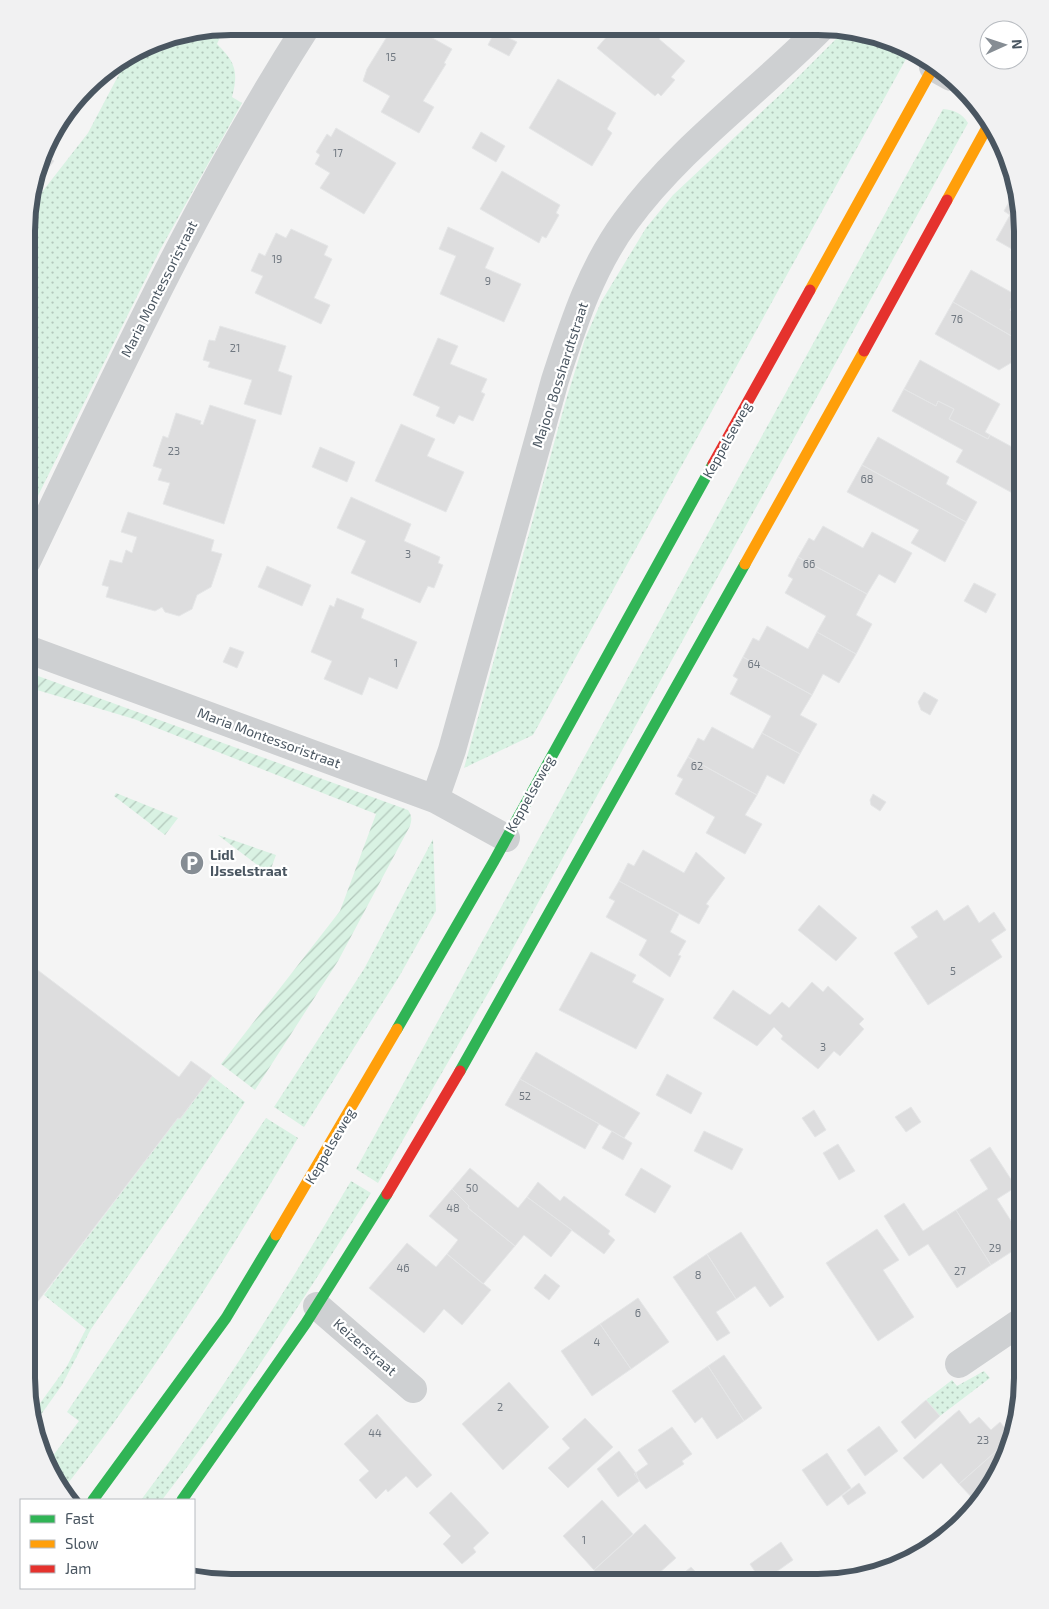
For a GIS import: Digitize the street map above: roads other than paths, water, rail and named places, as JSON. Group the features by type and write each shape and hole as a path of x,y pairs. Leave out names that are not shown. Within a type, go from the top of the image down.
{"main road":[{"name":"Keppelseweg","path":"94,1499 226,1318 326,1153 937,75"},
{"path":"183,1499 273,1374 317,1306 386,1195 528,954 986,130"}],"street":[{"name":"Maria Montessoristraat","path":"35,546 134,338 211,187 302,35"},
{"name":"Majoor Bosshardtstraat","path":"435,799 452,750 555,380 575,320 597,269 625,222 660,180 814,35"},
{"name":"Maria Montessoristraat","path":"35,652 435,799 506,838"},
{"name":"Keizerstraat","path":"317,1306 413,1389"},
{"path":"959,1364 1014,1326"}],"place":[{"name":"Lidl IJsselstraat","path":"192,863"}]}
